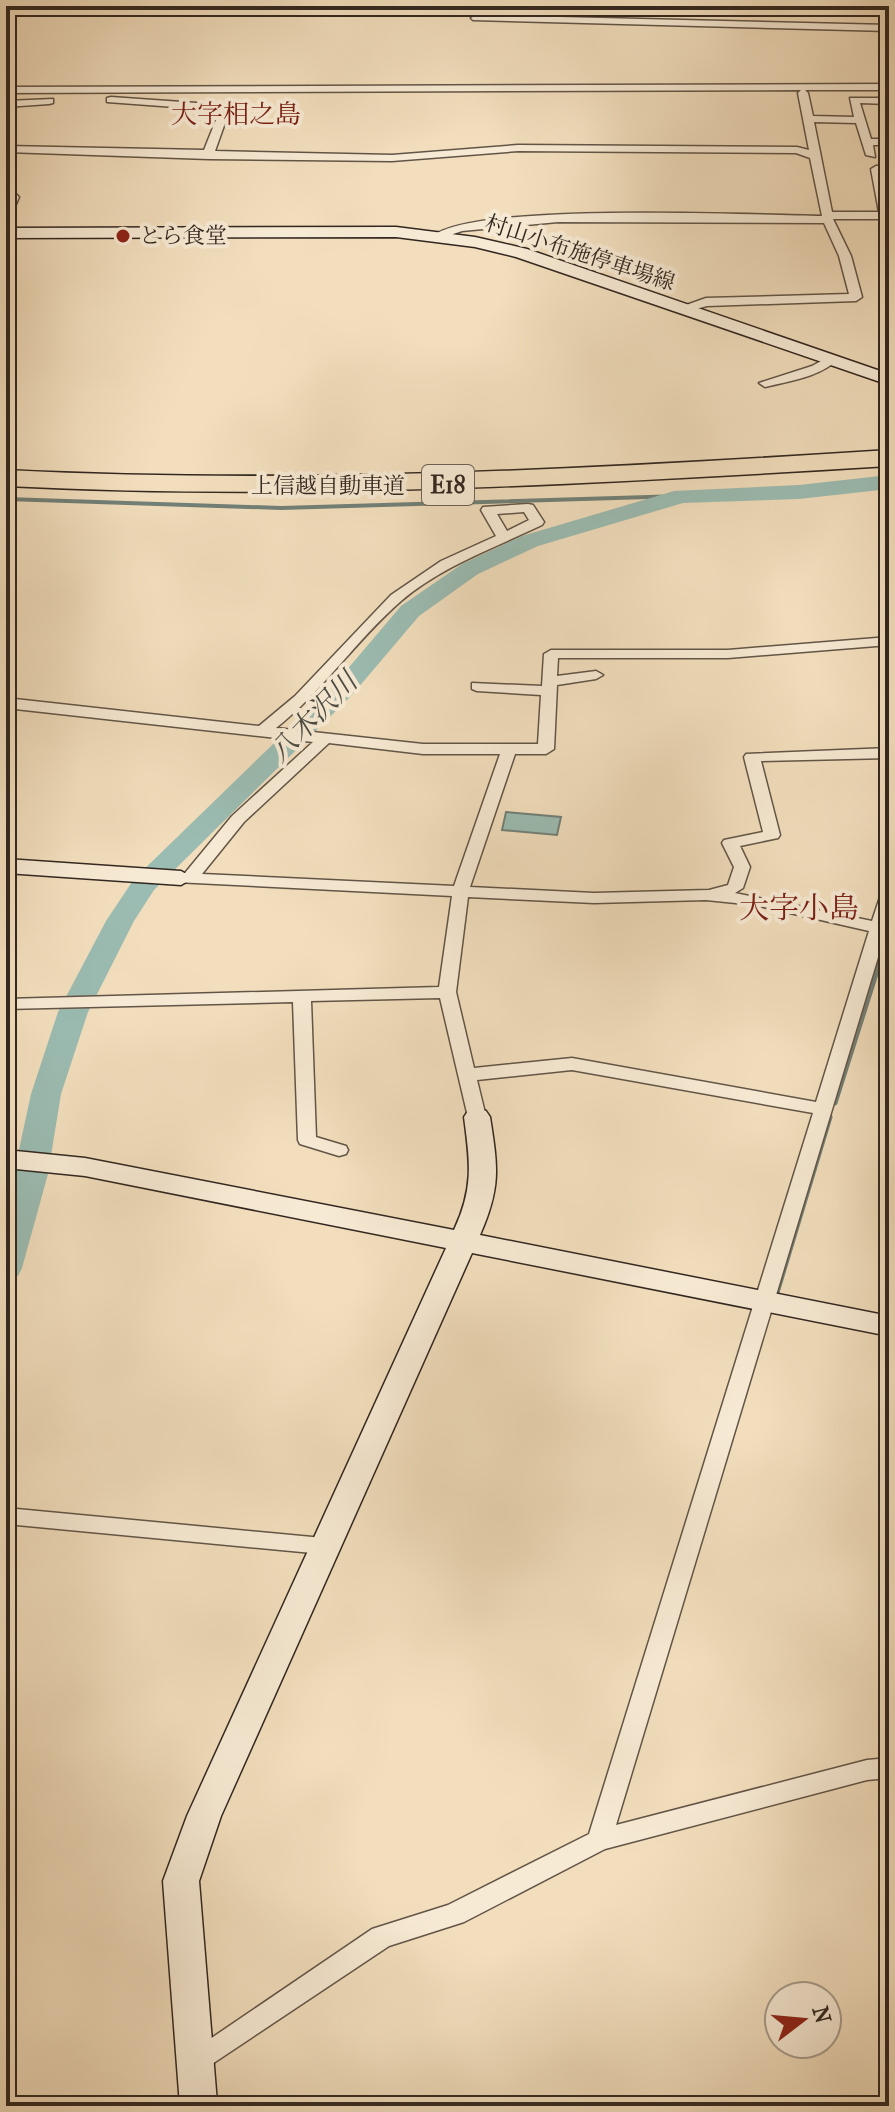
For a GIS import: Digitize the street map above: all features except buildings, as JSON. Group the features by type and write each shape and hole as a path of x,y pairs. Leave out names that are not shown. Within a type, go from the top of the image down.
{"highway":[{"name":"上信越自動車道","path":"6,467 209,476 391,476 563,470 889,449"},
{"name":"上信越自動車道","path":"6,478 206,486 379,486 594,478 889,458"}],"street":[{"path":"476,18 704,23 752,28 889,28"},
{"path":"287,98 448,83"},
{"path":"6,90 889,87"},
{"path":"681,309 706,302 856,297 845,256 828,218 803,93"},
{"path":"6,102 803,93 889,95"},
{"path":"111,100 221,107 221,122 209,142 209,156"},
{"path":"871,155 854,100 889,101"},
{"path":"809,119 861,120"},
{"path":"868,142 889,142"},
{"path":"6,149 392,158 518,148 797,150 815,156"},
{"path":"439,236 446,228 470,225 592,218 887,216 876,169 889,169"},
{"path":"6,187 13,197 6,214"},
{"name":"村山小布施停車場線","path":"6,233 358,231 439,236 521,253 889,380"},
{"path":"765,383 816,369 832,359"},
{"path":"512,492 517,508"},
{"path":"268,730 308,694 356,636 399,596 458,556 537,522 528,508 488,510 503,536"},
{"path":"6,703 423,749 508,752 546,749 551,654 728,654 889,641"},
{"path":"477,686 548,686 596,675"},
{"path":"185,878 238,819 327,737"},
{"path":"195,2105 181,1881 204,1816 323,1546 478,1208 485,1174 477,1117 447,992 461,890 508,752"},
{"path":"706,895 735,888 742,867 730,843 772,835 752,757 889,753"},
{"path":"6,866 594,898 706,895 755,900 884,929"},
{"path":"599,1840 763,1300 884,929 889,894"},
{"path":"6,1004 447,992"},
{"path":"302,996 307,1140 339,1150"},
{"path":"467,1075 572,1064 825,1109"},
{"path":"6,1159 85,1167 889,1326"},
{"path":"6,1516 323,1546"},
{"path":"194,2064 381,1937 455,1914 599,1840 867,1770 889,1768"}],"water":[{"path":"506,812 561,817 557,835 502,830"}],"waterway":[{"name":"八木沢川","path":"6,1268 32,1174 46,1094 73,1012 120,921 144,885 343,690 410,611 470,569 530,541 682,496 799,492 889,482"},
{"path":"6,499 281,508 682,496"},
{"path":"835,1103 889,933"},
{"path":"776,1296 830,1117"}],"place":[{"name":"とら食堂","path":"123,236"}],"district":[{"name":"大字相之島","path":"236,114"},
{"name":"大字小島","path":"799,908"}]}
